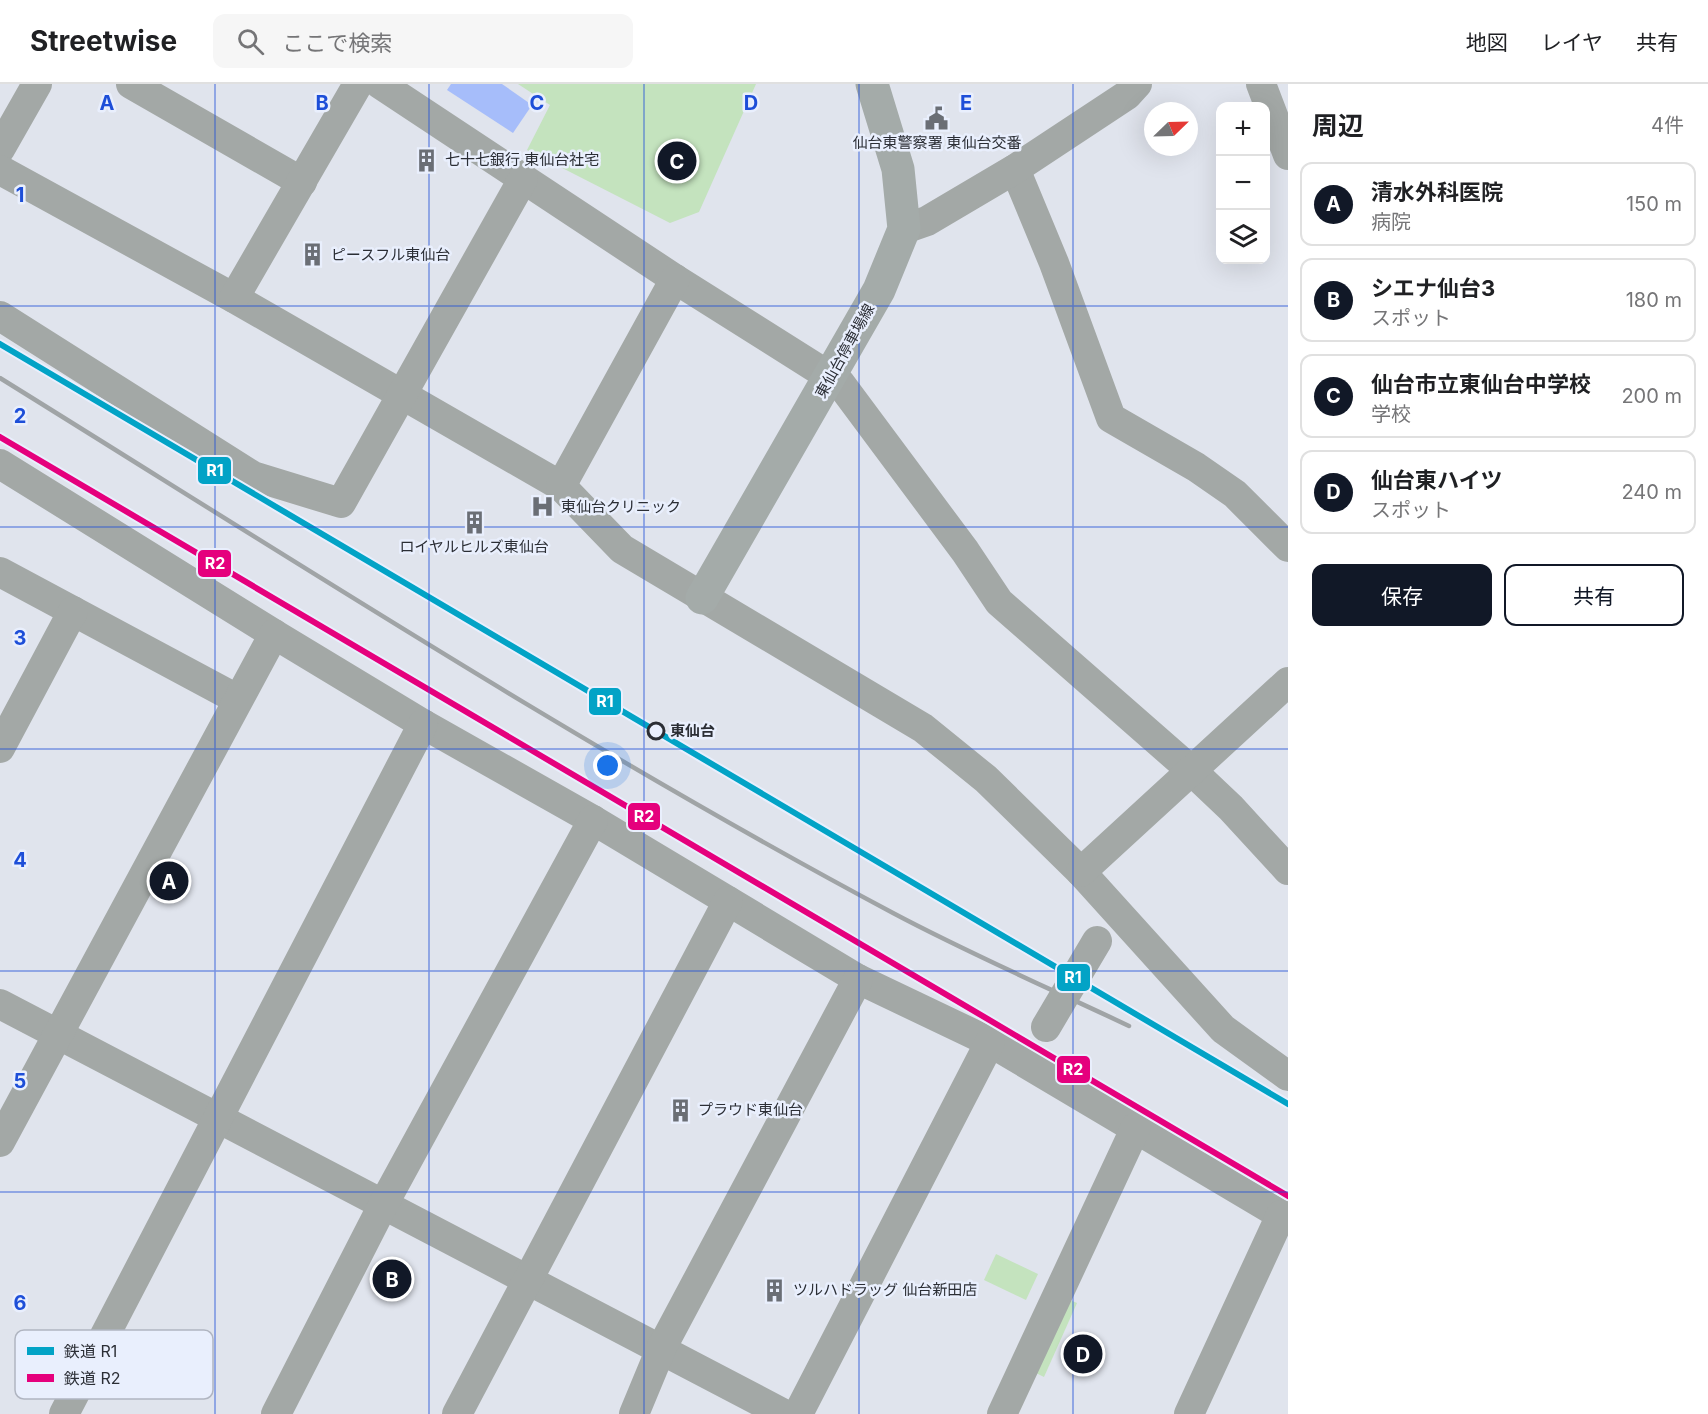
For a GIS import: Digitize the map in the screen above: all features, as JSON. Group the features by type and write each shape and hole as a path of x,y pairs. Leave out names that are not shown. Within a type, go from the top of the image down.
{"main road":[{"name":"東仙台停車場線","path":"702,598 879,290 904,229 898,169 872,84"}],"street":[{"path":"0,149 37,84"},
{"path":"131,84 302,182"},
{"path":"234,298 358,84"},
{"path":"380,84 675,279 831,376 850,392 999,602 1192,771 1231,808 1288,870"},
{"path":"904,229 927,221 1015,169 1127,95 1137,84"},
{"path":"1261,84 1288,154"},
{"path":"1015,169 1054,264 1111,418 1196,467 1234,494 1288,547"},
{"path":"0,170 234,298 561,486 622,549 923,728 986,779 1082,872 1223,1029 1285,1071"},
{"path":"0,316 253,476 340,503 523,179"},
{"path":"561,486 675,279"},
{"path":"0,464 423,724 593,820 858,979 990,1042 1284,1217 1189,1414"},
{"path":"0,572 237,699"},
{"path":"0,747 73,611"},
{"path":"0,1142 274,634"},
{"path":"1082,872 1288,682"},
{"path":"108,1330 220,1119 423,724"},
{"path":"276,1414 384,1204 593,820"},
{"path":"458,1414 728,902"},
{"path":"1046,1027 1097,941"},
{"path":"634,1414 661,1349 858,979"},
{"path":"0,1004 784,1414"},
{"path":"798,1414 990,1042"},
{"path":"1002,1414 1136,1127"},
{"path":"64,1414 72,1399"}],"green space":[{"path":"518,84 756,84 699,212 670,223 527,150 550,105"},
{"path":"996,1254 1038,1274 1026,1300 984,1280"},
{"path":"1065,1298 1077,1303 1044,1377 1032,1371"}],"water":[{"path":"451,84 502,84 532,105 513,133 447,90"}],"railway":[{"path":"0,378 442,653 779,851 922,928 1129,1026"}],"rail line":[{"name":"R1","path":"0,344 1288,1104"},
{"name":"R2","path":"0,437 1288,1196"}],"place":[{"name":"仙台東警察署 東仙台交番","path":"937,119"},
{"name":"七十七銀行 東仙台社宅","path":"427,160"},
{"name":"仙台市立東仙台中学校","path":"677,161"},
{"name":"ピースフル東仙台","path":"313,255"},
{"name":"東仙台クリニック","path":"543,507"},
{"name":"ロイヤルヒルズ東仙台","path":"474,523"},
{"name":"東仙台","path":"656,731"},
{"name":"清水外科医院","path":"169,881"},
{"name":"プラウド東仙台","path":"680,1110"},
{"name":"シエナ仙台3","path":"392,1279"},
{"name":"ツルハドラッグ 仙台新田店","path":"775,1290"},
{"name":"仙台東ハイツ","path":"1083,1354"}]}
